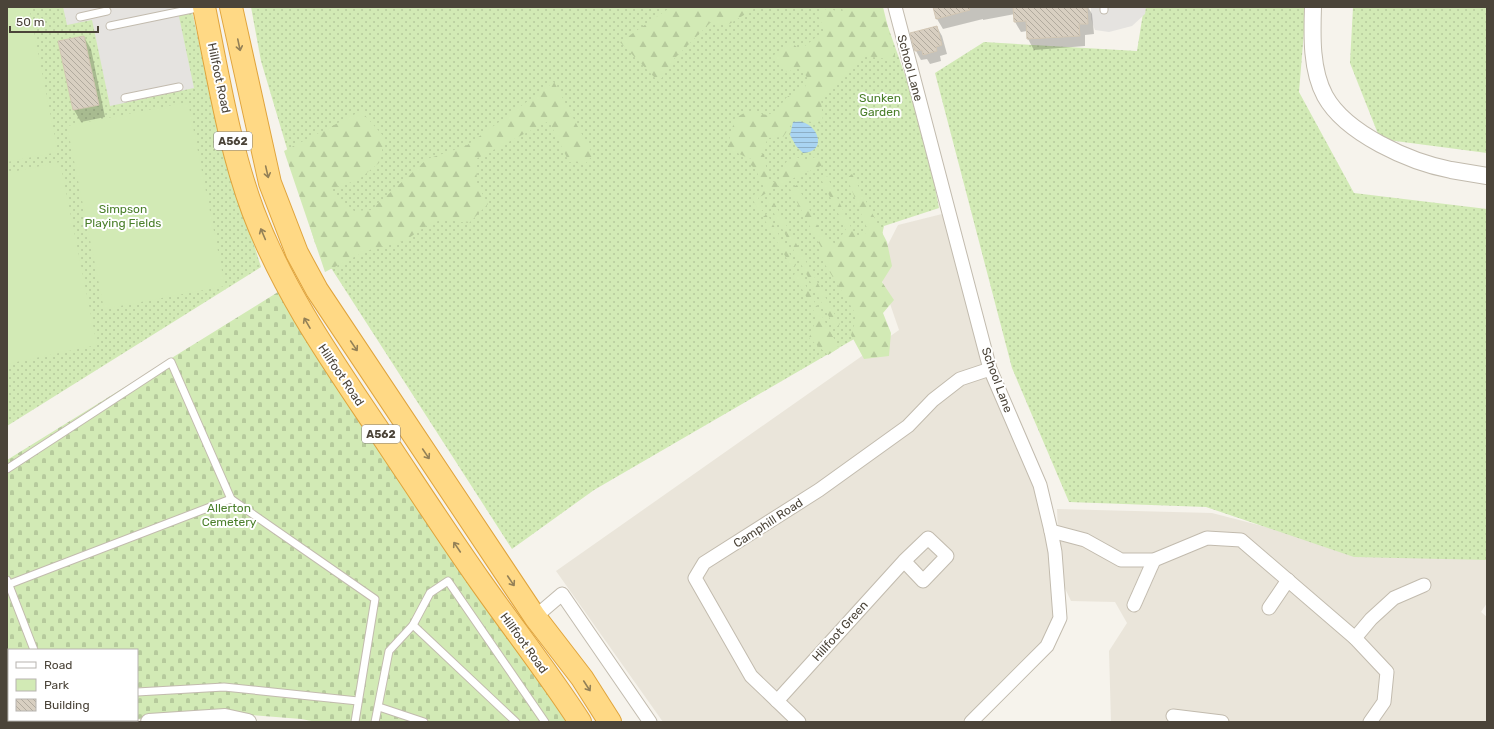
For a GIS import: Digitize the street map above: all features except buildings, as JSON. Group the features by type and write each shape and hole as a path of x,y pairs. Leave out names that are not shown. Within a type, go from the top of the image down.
{"highway":[{"name":"Hillfoot Road","path":"204,7 239,166 253,210 287,286 316,338 474,573 580,722"},
{"name":"Hillfoot Road","path":"231,7 270,183 297,253 308,274 325,303 535,617 582,678 610,722"}],"street":[{"name":"School Lane","path":"895,7 990,369 1040,485 1052,531 1055,552 1060,618 1047,646 971,722"},
{"path":"1313,7 1312,32 1318,77 1326,97 1344,119 1370,140 1411,159 1450,170 1487,176"},
{"path":"287,286 308,274"},
{"name":"Camphill Road","path":"799,722 751,676 695,578 704,563 819,490 889,440 908,426 933,400 960,379 990,369"},
{"path":"1052,531 1085,540 1121,560 1154,560 1207,538 1241,540 1355,638 1387,672 1384,702 1370,722"},
{"path":"1134,606 1154,560"},
{"name":"Hillfoot Green","path":"777,701 904,561"},
{"path":"1269,608 1288,580"},
{"path":"1355,638 1371,619 1394,598 1424,585"},
{"name":"Hillfoot Road","path":"535,617 562,594 650,722"},
{"path":"1173,716 1222,722"},
{"path":"149,722 225,717 248,722"}],"lane":[{"path":"110,26 204,7"},
{"path":"80,17 107,11"},
{"path":"125,98 179,87"},
{"path":"7,469 171,362 231,499 375,599 355,722"},
{"path":"34,649 8,583 231,499"},
{"path":"375,722 389,651 413,625 430,593 448,581 545,722"},
{"path":"413,625 516,722"},
{"path":"138,692 224,687 358,701"},
{"path":"379,707 424,722"}],"shaded area":[{"path":"63,7 177,7 194,88 110,106 92,20 67,25"},
{"path":"1091,7 1146,7 1145,14 1132,26 1109,32 1095,30 1091,19"},
{"path":"946,213 1030,475 1048,540 1054,620 1040,648 969,722 663,722 556,571 899,330 877,266 898,225"},
{"path":"1057,509 1212,513 1356,550 1487,557 1487,603 1481,612 1487,617 1487,722 1111,722 1109,651 1127,623 1115,602 1071,601 1060,578"}],"green space":[{"name":"Simpson Playing Fields","path":"7,7 191,7 221,139 261,267 7,426"},
{"path":"7,7 29,7 58,152 7,162"},
{"name":"Sunken Garden","path":"251,7 881,7 923,126 939,208 884,226 861,335 594,490 512,549 315,243 261,61"},
{"path":"671,7 757,7 726,26 711,22 674,59 659,82 620,42"},
{"path":"842,7 883,7 896,60 864,56 847,71 821,99 823,124 795,119 783,137 768,138 763,150 759,153 764,154 769,184 781,179 780,172 787,161 796,157 806,161 820,155 823,165 785,182 758,198 764,209 760,212 751,197 764,188 756,170 750,164 758,153 750,159 727,148 735,118 748,111 767,115 775,112 787,97 805,87 808,79 800,67 787,72 774,55 790,41 800,50 825,30 818,16 827,8 843,13"},
{"path":"1144,7 1306,7 1299,92 1354,193 1487,209 1487,560 1354,557 1206,507 1069,502 1012,368 935,73 984,42 1137,51"},
{"path":"1353,7 1487,7 1487,153 1380,139 1350,63"},
{"path":"554,82 593,155 585,164 569,162 549,121 476,159 477,184 488,204 469,223 446,220 432,222 406,240 366,251 325,272 284,151 361,111 385,138 379,163 358,180 330,189 354,211 371,210 427,159 466,146"},
{"path":"188,102 225,286 104,309 67,126"},
{"path":"60,162 97,345 7,364 7,173"},
{"path":"826,174 857,240 868,231 847,178 852,174 887,242 892,266 882,282 894,300 883,313 891,333 889,356 864,359 851,335 857,316 821,258 821,247 790,189 797,185 824,238 836,244 846,229 820,177"},
{"path":"772,199 840,324 835,328 768,202"},
{"path":"767,214 796,265 792,268 763,217"},
{"path":"798,271 839,348 828,355 809,338 817,317 794,274"},
{"name":"Allerton Cemetery","path":"278,292 287,309 295,316 566,722 317,722 301,719 225,713 138,719 138,649 8,649 8,721 114,721 7,722 7,460"}],"water":[{"path":"793,122 808,124 816,133 818,144 811,152 803,153 796,146 790,135"}]}
